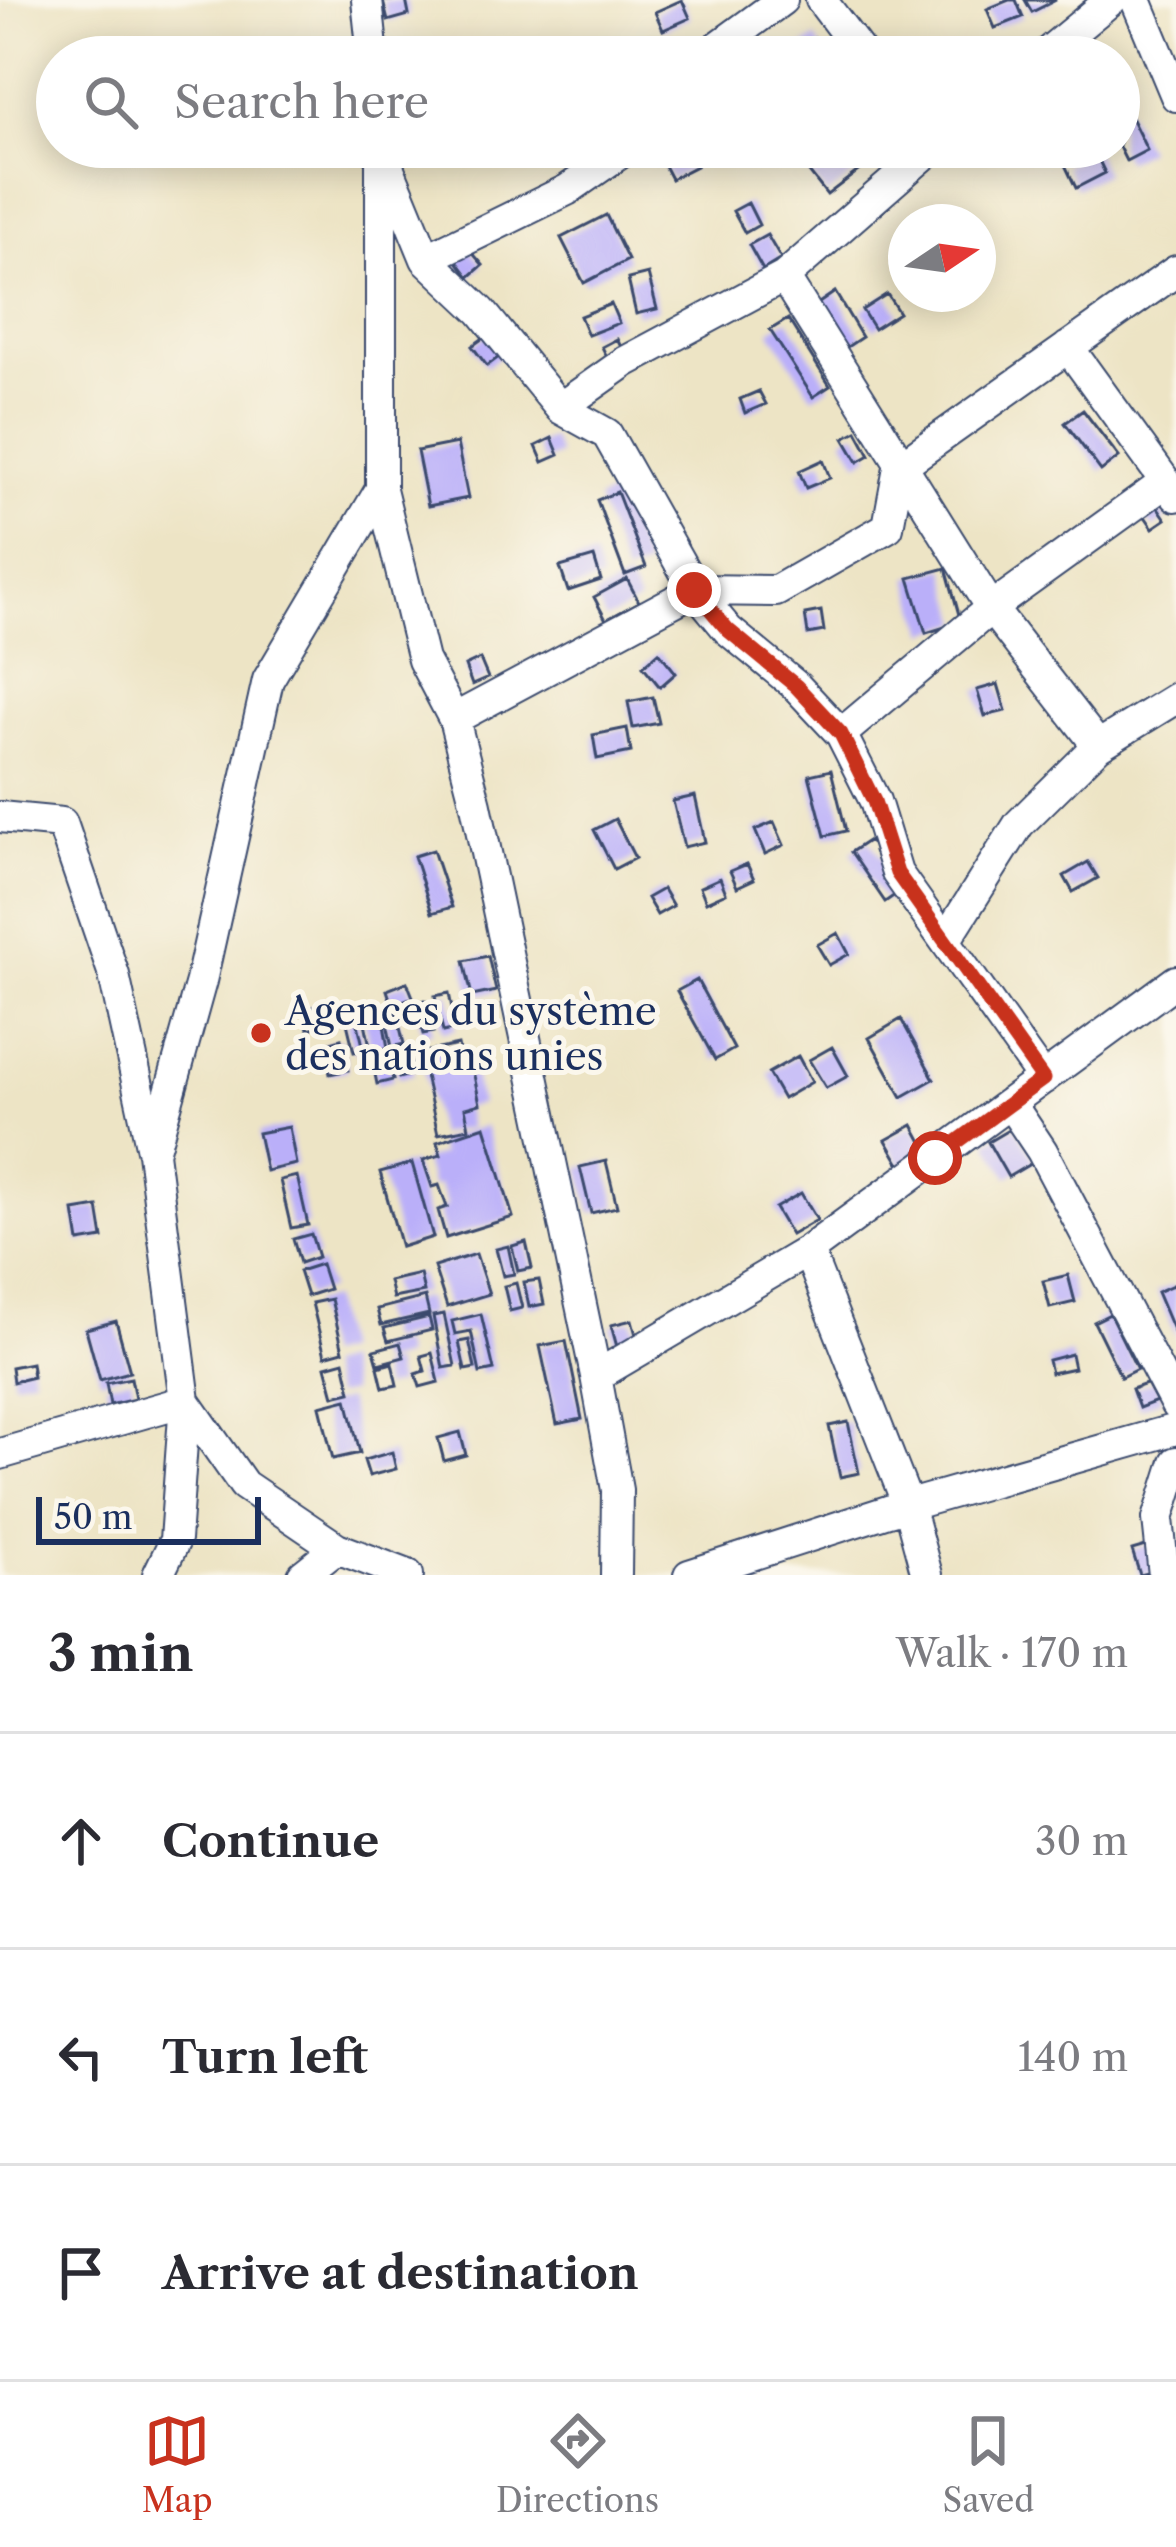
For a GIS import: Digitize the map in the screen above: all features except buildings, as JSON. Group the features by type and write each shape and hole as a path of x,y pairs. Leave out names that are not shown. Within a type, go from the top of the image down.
{"street":[{"path":"368,0 371,36"},
{"path":"733,36 782,0"},
{"path":"821,0 848,36"},
{"path":"1067,36 1111,0"},
{"path":"1136,0 1176,96"},
{"path":"381,168 381,489 423,660 454,719 596,1376 617,1490 616,1575"},
{"path":"389,168 426,260 481,311 560,408 607,434 694,590 728,630 796,686 841,734 874,801 897,873 1043,1079"},
{"path":"426,260 567,190 599,168"},
{"path":"560,408 625,362 784,277 909,168"},
{"path":"454,719 694,590 776,591 888,527 899,467 1176,271"},
{"path":"784,277 991,608 1098,746"},
{"path":"841,734 991,608 1171,489 1068,347"},
{"path":"153,1153 201,981 268,680 381,489"},
{"path":"947,938 1019,824 1098,746 1176,698"},
{"path":"0,817 62,823 114,975 153,1153 185,1401 175,1540 158,1575"},
{"path":"596,1376 808,1251 1176,981"},
{"path":"1010,1103 1053,1172 1176,1405"},
{"path":"808,1251 908,1505 927,1575"},
{"path":"0,1454 185,1401"},
{"path":"185,1401 244,1484 337,1548 408,1575"},
{"path":"689,1575 908,1505 1176,1430"},
{"path":"1164,1575 1158,1519 1176,1462"},
{"path":"303,1575 337,1548"}],"place":[{"name":"Agences du système des nations unies","path":"261,1033"}],"route":[{"path":"694,590 728,630 796,686 841,734 874,801 897,873 1043,1079 935,1158"}]}
